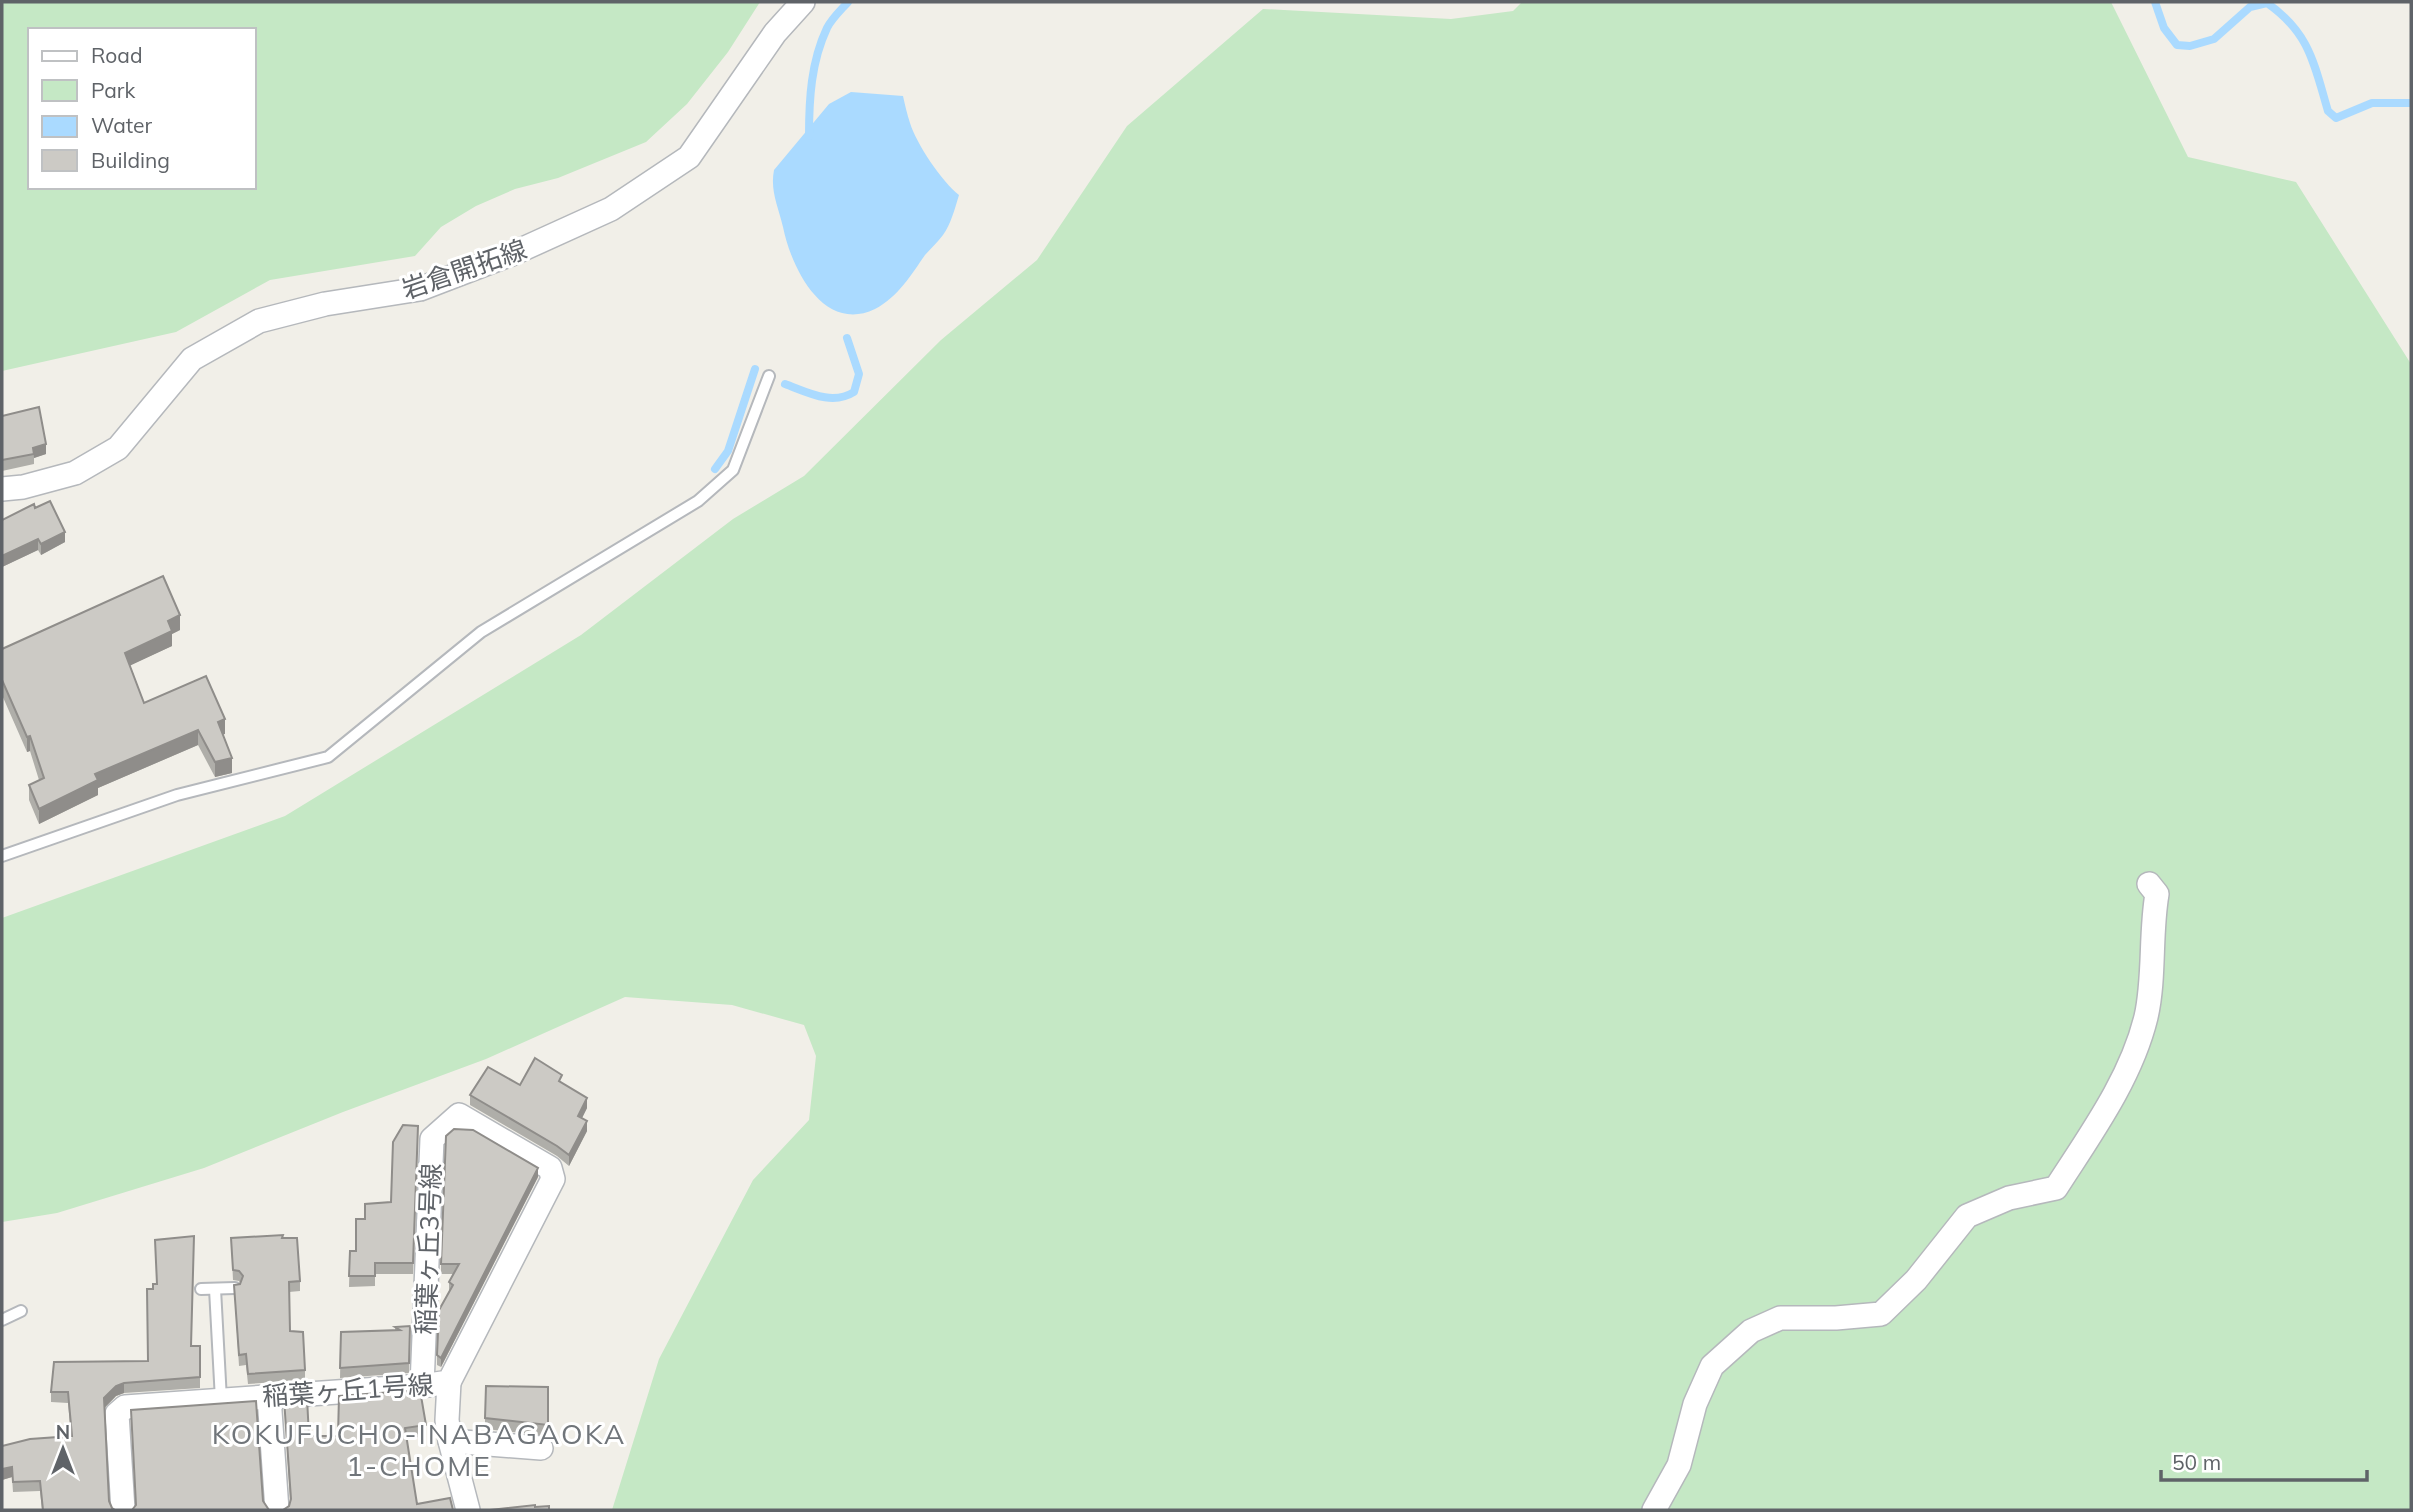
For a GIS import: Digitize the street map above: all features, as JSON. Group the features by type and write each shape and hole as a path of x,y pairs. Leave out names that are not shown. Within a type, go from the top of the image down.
{"street":[{"name":"岩倉開拓線","path":"2,489 23,487 75,473 118,448 192,359 259,321 325,303 420,289 514,253 611,209 689,157 775,33 803,2"},
{"path":"1654,1510 1679,1465 1695,1404 1712,1366 1751,1331 1780,1318 1836,1318 1881,1314 1916,1280 1967,1216 2009,1198 2056,1188 2093,1130 2134,1056 2146,1014 2157,894 2149,884"},
{"name":"稲葉ヶ丘3号線","path":"422,1386 432,1139 459,1115 523,1151"},
{"name":"稲葉ヶ丘1号線","path":"122,1510 117,1414 125,1407 449,1382 553,1179 550,1168 523,1151"},
{"path":"449,1382 447,1420 450,1441 468,1510"},
{"path":"269,1397 277,1510"},
{"path":"450,1441 541,1448"}],"lane":[{"path":"2,856 177,795 328,757 481,632 698,501 733,470 769,376"},
{"path":"201,1289 235,1288"},
{"path":"215,1289 221,1400"},
{"path":"2,1320 21,1311"}],"green space":[{"path":"2,2 760,2 728,52 687,104 646,142 558,178 515,189 476,206 441,227 415,256 270,280 176,332 2,371"},
{"path":"1522,2 2111,2 2188,157 2296,182 2411,364 2411,1510 612,1510 659,1359 753,1180 809,1120 816,1056 804,1025 732,1005 625,997 486,1059 343,1112 204,1168 57,1213 2,1222 2,918 285,816 581,635 733,519 804,476 941,340 1037,260 1127,126 1263,9 1451,19 1513,11"}],"water":[{"path":"851,92 903,96 918,141 938,172 959,195 946,231 903,285 875,309 856,314 840,312 825,305 802,277 787,243 773,185 774,170 829,104"}],"building":[{"path":"39,407 46,444 33,448 34,454 2,460 2,416"},
{"path":"50,501 65,532 41,544 38,539 2,556 2,520 34,504 35,508"},
{"path":"163,576 180,615 168,621 172,631 125,653 144,703 206,676 225,719 218,722 232,758 215,762 198,730 95,774 98,780 39,809 29,785 44,778 30,736 27,737 2,680 2,649"},
{"path":"535,1058 562,1075 559,1081 587,1098 578,1116 587,1121 569,1155 470,1095 488,1067 520,1085"},
{"path":"403,1125 418,1126 413,1263 375,1263 375,1276 349,1276 350,1251 356,1251 356,1219 365,1219 365,1204 391,1202 393,1142"},
{"path":"454,1129 473,1130 538,1168 441,1358 437,1355 439,1310 453,1285 449,1282 459,1264 441,1264 446,1136"},
{"path":"283,1235 282,1238 297,1238 300,1281 289,1282 290,1331 303,1332 305,1370 248,1374 246,1354 239,1355 234,1285 240,1284 243,1276 239,1271 233,1270 231,1238"},
{"path":"194,1236 191,1346 200,1346 200,1377 124,1383 116,1386 104,1398 109,1501 115,1510 43,1510 40,1481 13,1482 12,1467 2,1469 2,1446 30,1439 72,1436 68,1392 51,1392 54,1362 148,1361 147,1289 153,1289 153,1284 157,1284 155,1240"},
{"path":"410,1326 409,1363 340,1368 341,1332 400,1330 395,1327"},
{"path":"486,1386 548,1387 548,1425 485,1418"},
{"path":"420,1390 426,1425 405,1428 417,1504 450,1498 453,1510 283,1510 289,1506 291,1499 284,1399 307,1398 309,1436 338,1436 339,1396"},
{"path":"256,1401 263,1501 269,1510 132,1510 136,1505 131,1410"},
{"path":"549,1506 549,1510 490,1510"}],"waterway":[{"path":"809,136 810,95 817,54 829,24 848,2"},
{"path":"2155,2 2164,28 2177,45 2190,46 2214,39 2250,7 2267,3 2281,14 2302,38 2314,64 2328,111 2336,118 2372,103 2411,103"},
{"path":"785,384 828,398 854,392 859,374 847,338"},
{"path":"715,469 728,451 755,369"}],"district":[{"name":"KOKUFUCHO-INABAGAOKA 1-CHOME","path":"419,1449"}]}
